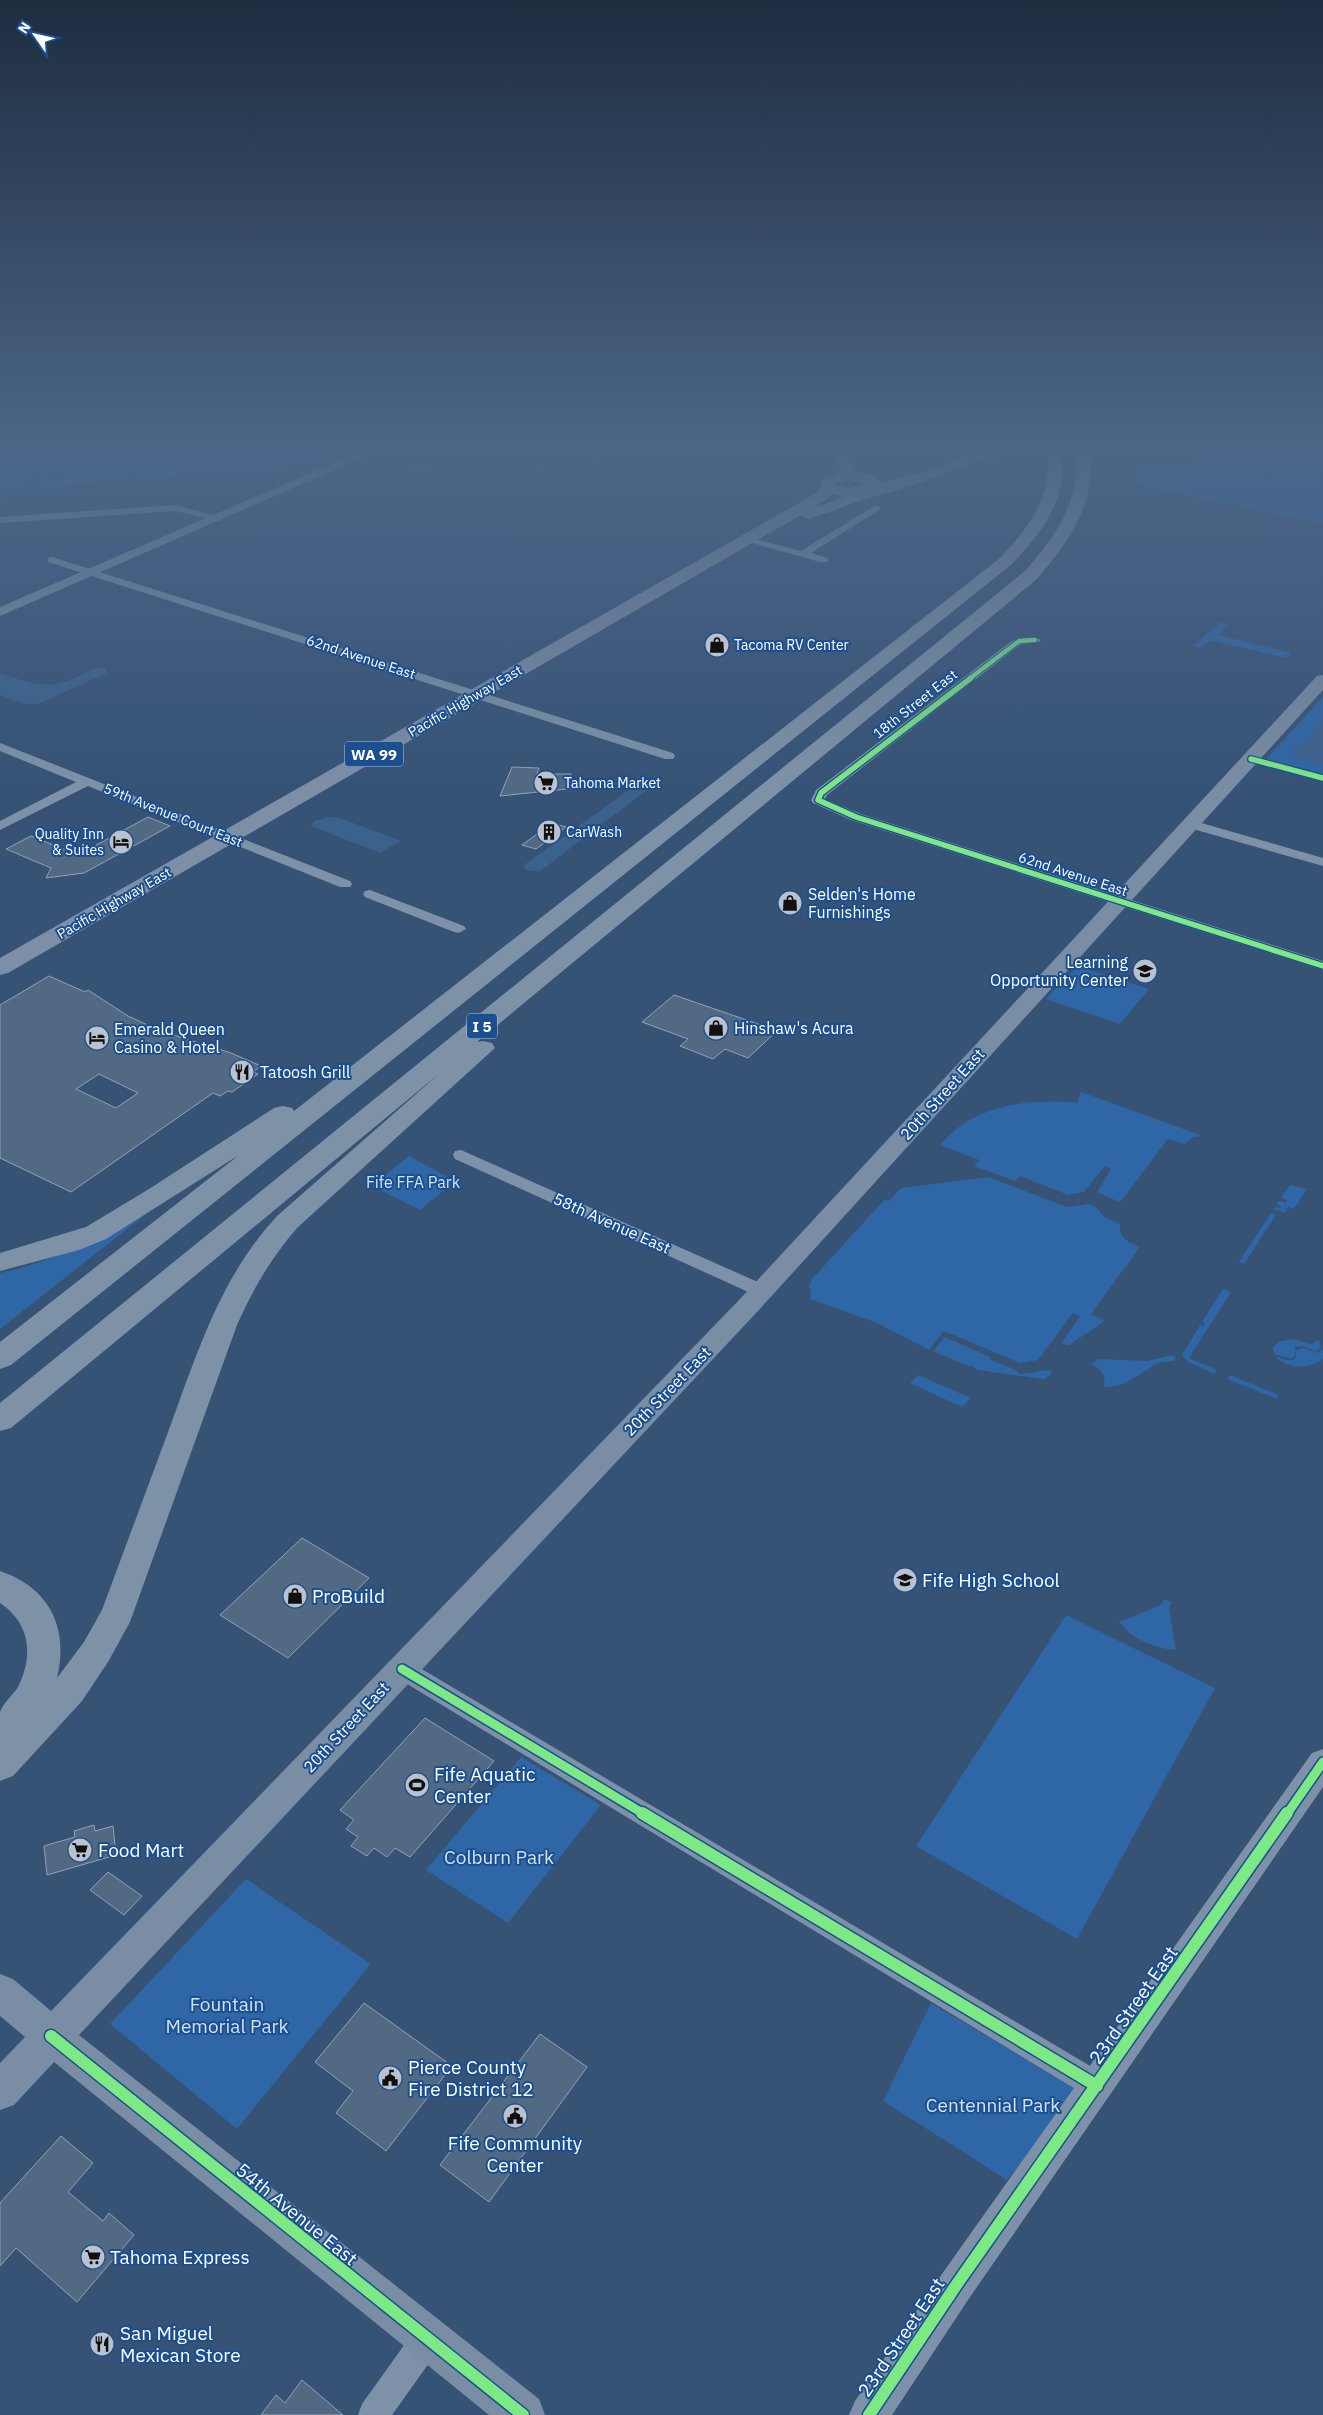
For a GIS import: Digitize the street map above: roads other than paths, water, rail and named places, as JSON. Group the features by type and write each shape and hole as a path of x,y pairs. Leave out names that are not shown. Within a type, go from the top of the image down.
{"highway":[{"name":"I 5","path":"0,1358 1005,562"},
{"name":"I 5","path":"0,1420 1031,575 1042,562"},
{"path":"0,1765 69,1690 96,1652 118,1612 222,1325 243,1281 269,1242 286,1222 582,959 625,909"},
{"path":"0,1262 69,1243 116,1222 303,1101 500,963"},
{"path":"0,1585 15,1592 28,1603 38,1618 43,1632 46,1653 43,1672 35,1693 22,1714 0,1736"}],"main road":[{"name":"Pacific Highway East","path":"0,968 709,562"},
{"name":"20th Street East","path":"0,2091 762,1291 1323,680"},
{"name":"54th Avenue East","path":"0,1992 51,2036 523,2415"}],"street":[{"name":"62nd Avenue East","path":"58,562 670,756"},
{"path":"0,612 116,562"},
{"name":"18th Street East","path":"818,800 821,793 1013,645 1019,641 1035,640"},
{"name":"59th Avenue Court East","path":"0,747 345,884"},
{"path":"0,826 88,781"},
{"name":"62nd Avenue East","path":"818,800 840,811 1323,966"},
{"path":"1191,824 1323,862"},
{"path":"370,894 459,929"},
{"name":"58th Avenue East","path":"461,1156 762,1291"},
{"path":"402,1669 1096,2086"},
{"name":"23rd Street East","path":"869,2415 956,2284 1323,1762"},
{"path":"373,2415 428,2338"}],"place":[{"name":"Tacoma RV Center","path":"717,645"},
{"name":"Tahoma Market","path":"546,783"},
{"name":"CarWash","path":"549,832"},
{"name":"Quality Inn & Suites","path":"121,842"},
{"name":"Selden's Home Furnishings","path":"790,903"},
{"name":"Learning Opportunity Center","path":"1145,971"},
{"name":"Hinshaw's Acura","path":"716,1028"},
{"name":"Emerald Queen Casino & Hotel","path":"97,1038"},
{"name":"Tatoosh Grill","path":"242,1072"},
{"name":"Fife High School","path":"905,1580"},
{"name":"ProBuild","path":"295,1596"},
{"name":"Fife Aquatic Center","path":"417,1785"},
{"name":"Food Mart","path":"80,1850"},
{"name":"Pierce County Fire District 12","path":"390,2078"},
{"name":"Fife Community Center","path":"515,2116"},
{"name":"Tahoma Express","path":"93,2257"},
{"name":"San Miguel Mexican Store","path":"102,2344"}],"park label":[{"name":"Fife FFA Park","path":"413,1182"},
{"name":"Colburn Park","path":"499,1857"},
{"name":"Fountain Memorial Park","path":"227,2015"},
{"name":"Centennial Park","path":"993,2105"}]}
